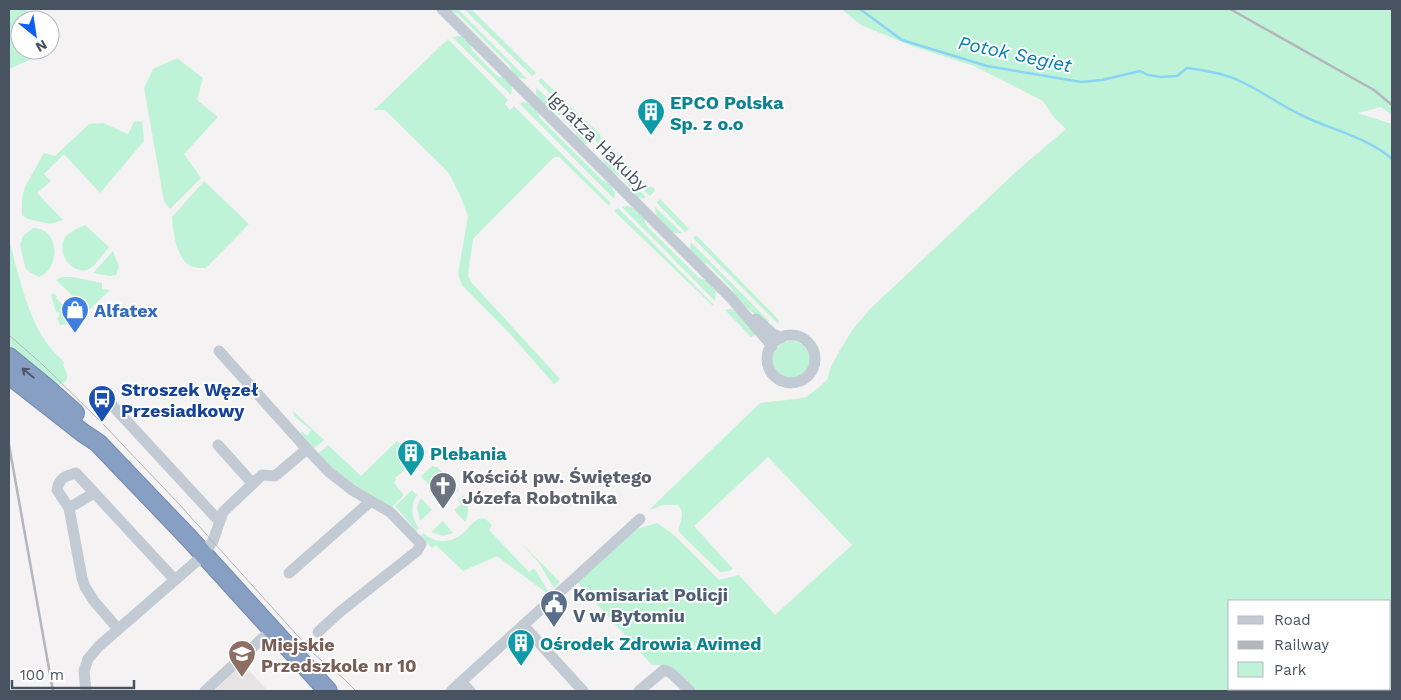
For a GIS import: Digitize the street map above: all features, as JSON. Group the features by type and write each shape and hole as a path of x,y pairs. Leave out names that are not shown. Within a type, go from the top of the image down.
{"highway":[{"path":"9,357 78,416 89,427 98,443"},
{"path":"9,375 98,443 203,554 328,691"}],"street":[{"name":"Ignatza Hakuby","path":"442,9 730,297 772,333 782,338"},
{"name":"Ignatza Hakuby","path":"730,297 772,346"},
{"path":"790,335 807,341 813,349 815,362 807,378 794,383 785,382 777,378 770,370 768,364 769,352 772,346 782,338 790,335"},
{"path":"218,351 334,476 352,490 390,512 421,544 417,551 341,611 318,632"},
{"path":"99,392 220,521"},
{"path":"218,444 252,484"},
{"path":"86,691 84,672 88,659 99,646 203,554 213,541 223,512 252,484 262,475 275,476 307,449"},
{"path":"118,629 94,601 82,578 69,508 57,490 58,483 66,476 76,473 175,580"},
{"path":"69,508 94,493"},
{"path":"289,573 370,501"},
{"path":"450,691 640,520"},
{"path":"523,625 583,691"},
{"path":"205,691 265,636"},
{"path":"640,691 664,670 671,673 690,691"},
{"path":"461,682 470,691"}],"shaded area":[{"name":"Miejskie Przedszkole nr 10","path":"243,664 268,691 214,691"}],"green space":[{"path":"9,9 26,9 10,10 10,60 29,60 9,69"},
{"path":"448,9 458,9 527,79 516,76 510,66 458,14"},
{"path":"464,9 471,9 536,73 532,76"},
{"path":"841,9 1392,9 1392,115 1381,107 1358,113 1392,124 1392,691 697,691 678,672 660,665 652,665 577,582 637,529 657,523 673,534 719,580 739,575 775,615 852,545 768,457 694,526 733,569 729,571 720,572 678,531 682,511 678,505 663,505 649,510 760,403 806,397 827,380 839,352 853,329 870,309 1018,170 1066,129 1053,116 1043,101 974,66 912,46 861,25"},
{"path":"460,36 469,42 472,50 497,76 505,78 511,84 511,95 452,37"},
{"path":"448,39 508,100 505,104 510,110 514,106 611,203 609,206 559,157 554,157 473,239 468,275 471,282 560,379 554,384 512,336 462,285 458,274 468,216 448,172 385,110 374,110"},
{"path":"177,58 203,78 197,100 218,117 184,154 201,178 170,209 164,201 144,88 153,69"},
{"path":"541,78 600,134 601,138 598,143 538,81"},
{"path":"536,87 594,144 582,143 575,131 550,106 542,103 536,94"},
{"path":"525,102 535,108 540,118 602,180 610,184 615,193 614,199 519,103"},
{"path":"142,121 144,141 100,193 64,154 44,174 51,181 37,193 63,220 50,224 28,219 22,215 22,198 25,187 44,153 55,156 89,124 103,123 128,134 134,122"},
{"path":"609,145 649,187 653,187 655,190 650,196 605,150"},
{"path":"602,154 646,197 640,198 631,192 624,180 606,166"},
{"path":"204,181 249,224 206,268 198,268 188,264 183,259 177,246 172,217"},
{"path":"660,199 689,229 685,232 657,203"},
{"path":"627,206 637,210 647,226 699,278 706,280 716,292 715,301 622,207"},
{"path":"655,207 682,233 672,232 664,226 657,217"},
{"path":"618,208 714,305 713,306 614,211"},
{"path":"85,225 109,247 93,266 87,270 81,270 75,269 70,265 62,249 65,238"},
{"path":"33,228 48,234 53,241 54,249 54,258 51,266 39,277 29,272 25,267 20,244 23,236"},
{"path":"696,235 779,320 778,324 693,238"},
{"path":"9,240 25,298 37,327 44,340 64,362 63,365 67,379 54,388 9,353"},
{"path":"691,242 769,321 767,324 736,298 733,290 708,264 700,262 690,248"},
{"path":"113,251 119,267 116,275 110,276 93,273"},
{"path":"62,277 102,283 102,289 110,290 88,311 56,280"},
{"path":"54,293 57,296 56,298 72,314 71,327 65,324 60,325 57,318 59,317 59,312 56,312 51,295"},
{"path":"725,310 734,310 757,334 751,337"},
{"path":"791,341 804,347 810,360 804,373 791,379 778,373 772,360 778,347"},
{"path":"293,411 324,440 313,449 302,437 301,432 307,436 311,430 294,416"},
{"path":"397,441 417,460 412,465 409,463 404,467 406,469 395,478 394,483 403,496 392,507 344,479 318,454 328,445 361,476"},
{"path":"418,441 427,453 419,460 407,447"},
{"path":"432,466 437,467 442,472 439,478 428,484 421,476"},
{"path":"450,485 459,490 453,496 450,492 443,499 432,487"},
{"path":"412,490 417,495 412,507 414,520 419,528 416,531 395,506"},
{"path":"463,495 467,501 468,508 465,522 454,510 461,504 458,500"},
{"path":"421,498 432,510 420,521 417,507"},
{"path":"481,518 486,519 492,525 489,530 529,572 535,569 548,594 497,556 463,571 436,545 432,548 421,536 424,533 438,541 448,541 458,537"},
{"path":"443,521 453,533 443,536 431,532"},
{"path":"522,544 560,582 554,588 539,563"}],"waterway":[{"name":"Potok Segiet","path":"860,9 902,40 987,66 1081,82 1102,80 1140,71 1148,75 1161,77 1177,76 1187,68 1208,71 1236,79 1303,116 1372,145 1392,159"}],"tram line":[{"path":"9,335 43,365 102,423 179,504 315,655 356,691"}],"railway":[{"path":"1230,9 1374,90 1392,105"},
{"path":"9,445 53,691"}],"place":[{"name":"EPCO Polska Sp. z o.o","path":"651,136"},
{"name":"Alfatex","path":"75,334"},
{"name":"Stroszek Węzeł Przesiadkowy","path":"102,423"},
{"name":"Plebania","path":"411,477"},
{"name":"Kościół pw. Świętego Józefa Robotnika","path":"443,510"},
{"name":"Komisariat Policji V w Bytomiu","path":"554,628"},
{"name":"Ośrodek Zdrowia Avimed","path":"521,667"},
{"name":"Miejskie Przedszkole nr 10","path":"242,678"}]}
